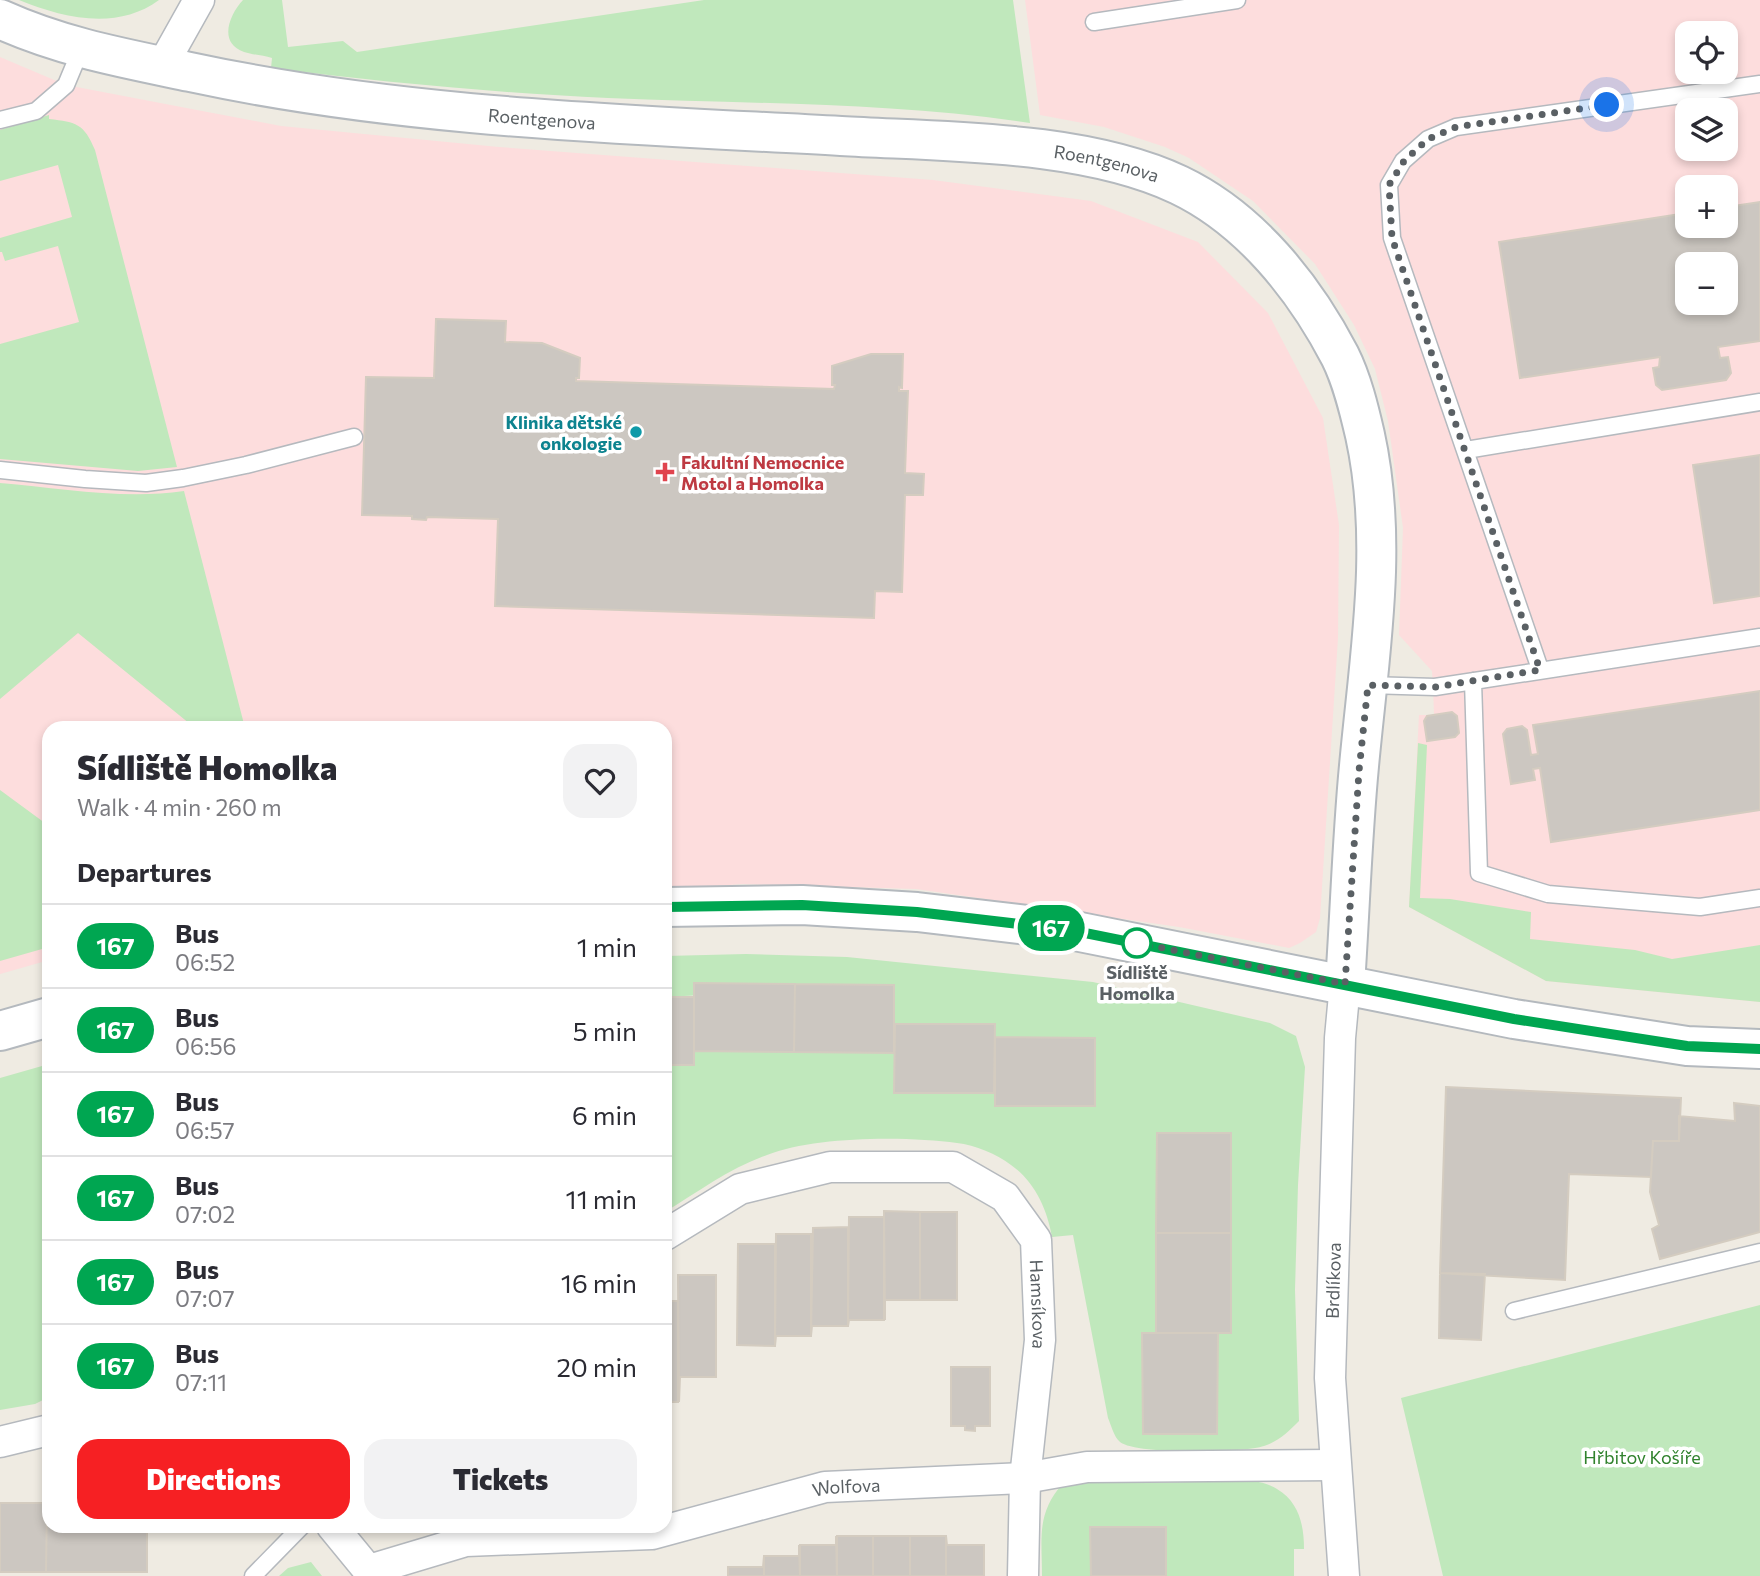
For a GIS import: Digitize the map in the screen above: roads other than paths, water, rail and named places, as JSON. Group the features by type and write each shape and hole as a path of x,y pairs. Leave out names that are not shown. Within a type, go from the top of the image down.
{"street":[{"path":"162,66 199,0"},
{"name":"Roentgenova","path":"0,19 35,35 81,49 263,88 396,107 541,119 928,141 1080,155 1140,169 1182,186 1227,215 1260,244 1302,293 1342,359 1356,399 1366,442 1378,534 1345,984"},
{"path":"672,907 802,905 917,912 1070,930 1528,1021 1687,1046 1760,1049"},
{"name":"Brdlíkova","path":"1344,1576 1334,1465 1330,1378 1340,1038 1345,984"},
{"path":"0,1031 42,1019"},
{"name":"Hamsíkova","path":"672,1231 740,1189 830,1167 953,1167 1005,1197 1036,1240 1040,1340 1025,1478 1023,1576"},
{"path":"0,1442 42,1432"},
{"name":"Wolfova","path":"672,1529 825,1487 1025,1478 1087,1467 1334,1465"},
{"path":"338,1533 371,1573"},
{"name":"Wolfova","path":"371,1573 466,1541 656,1533"}],"lane":[{"path":"1094,22 1237,0"},
{"path":"0,120 36,111 66,85 81,49"},
{"path":"1540,670 1392,238 1389,185 1404,161 1428,139 1456,127 1760,84"},
{"path":"1466,450 1760,402"},
{"path":"0,470 85,480 146,482 183,478 246,465 354,437"},
{"path":"1368,685 1435,687 1760,637"},
{"path":"1473,681 1479,873 1548,894 1700,907 1760,898"},
{"path":"1514,1311 1760,1252"},
{"path":"253,1576 295,1533"}],"place":[{"name":"Klinika dětské onkologie","path":"636,432"},
{"name":"Fakultní Nemocnice Motol a Homolka","path":"665,472"},
{"name":"Sídliště Homolka","path":"1137,943"}],"park label":[{"name":"Hřbitov Košíře","path":"1642,1457"}]}
